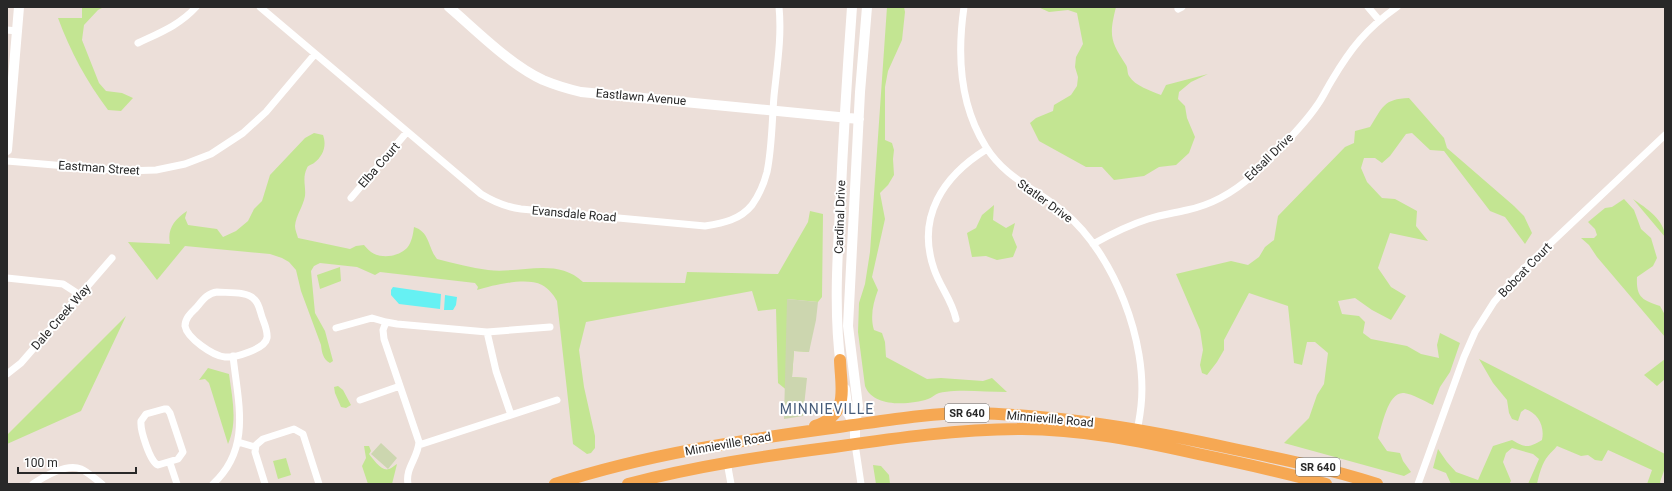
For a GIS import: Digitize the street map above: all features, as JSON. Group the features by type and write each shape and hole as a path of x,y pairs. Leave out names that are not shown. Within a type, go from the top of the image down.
{"main road":[{"path":"7,150 12,30 19,7"},
{"name":"Eastlawn Avenue","path":"449,7 528,72 562,87 581,92 859,119"},
{"name":"Cardinal Drive","path":"852,7 844,117 837,290 840,360 848,413 855,425"},
{"name":"Cardinal Drive","path":"855,444 855,425 858,406 848,326 859,119 867,7"},
{"path":"797,433 828,422 836,414 841,398 840,360"},
{"name":"Minnieville Road","path":"555,484 583,475 654,457 719,445 855,425 952,413 974,413 1073,420 1137,429 1308,465 1377,484"},
{"name":"Minnieville Road","path":"628,484 666,474 727,462 855,444 958,432 1022,429 1076,433 1132,440 1249,465 1326,484"}],"street":[{"path":"138,43 174,26 183,20 196,7"},
{"name":"Evansdale Road","path":"260,7 481,194 500,204 521,209 706,226 718,224 743,214 758,195 764,184 768,167 773,110 780,24 779,7"},
{"name":"Statler Drive","path":"964,7 960,49 965,94 974,125 987,149 1011,176 1064,212 1082,230 1106,265 1120,292 1136,336 1142,376 1142,394 1137,429 1132,440"},
{"path":"1368,7 1379,20"},
{"name":"Edsall Drive","path":"1093,244 1149,218 1197,208 1213,201 1239,186 1253,175 1309,117 1347,56 1364,34 1379,20 1398,7"},
{"name":"Eastman Street","path":"7,161 132,172 156,170 186,164 211,154 243,133 266,112 315,54"},
{"name":"Elba Court","path":"351,198 407,132"},
{"name":"Bobcat Court","path":"1418,484 1464,357 1475,332 1494,302 1517,275 1665,135"},
{"path":"956,319 951,302 939,282 934,269 929,245 930,223 942,188 972,158 987,149"},
{"name":"Dale Creek Way","path":"7,374 21,363 112,258"},
{"path":"7,278 64,284 80,295"},
{"path":"211,293 248,295 258,304 267,333 266,342 259,348 234,356 223,357 212,353 190,335 185,325 187,318 206,296 211,293"},
{"path":"336,328 372,318 397,324 487,332 550,327"},
{"path":"386,322 383,330 384,339 418,436 419,445 408,472 408,484"},
{"path":"487,332 496,371 511,415"},
{"path":"213,484 228,465 238,442 241,424 234,356"},
{"path":"360,400 400,386"},
{"path":"419,445 557,400"},
{"path":"164,409 167,409 170,413 182,449 182,455 180,458 170,462 158,465 154,463 140,424 144,416 164,409"},
{"path":"265,484 255,452 255,447 262,439 292,430 299,431 303,434 319,484"},
{"path":"238,442 255,447"},
{"path":"855,444 861,484"},
{"path":"170,462 177,484"},
{"path":"727,462 731,484"},
{"path":"33,484 60,470 75,468 84,471 102,484"}],"green space":[{"path":"82,7 104,7 98,10 84,25 82,40 99,83 106,91 122,93 133,98 121,111 108,110 100,99 74,54 58,18 82,18"},
{"path":"887,7 904,7 905,12 902,40 888,71 885,87 885,140 892,143 894,150 894,175 888,185 880,193 885,219 872,277 878,290 872,320 874,330 882,333 885,342 886,357 927,379 941,378 983,381 992,378 1007,392 951,391 939,393 929,398 912,403 893,403 876,398 869,393 865,386 858,332 859,303 865,284 870,252"},
{"path":"1038,7 1116,7 1112,24 1112,38 1117,50 1127,66 1128,75 1132,80 1153,92 1161,95 1166,85 1208,74 1191,82 1179,92 1178,99 1185,106 1187,118 1195,137 1189,153 1176,165 1159,167 1144,176 1114,180 1102,167 1086,167 1039,141 1030,123 1036,118 1053,111 1054,105 1071,95 1077,86 1078,77 1075,67 1076,57 1083,44 1077,13 1068,10 1049,12"},
{"path":"1409,98 1444,138 1447,148 1524,216 1532,233 1525,244 1505,217 1490,211 1444,151 1430,150 1412,133 1406,134 1390,156 1382,163 1375,158 1364,158 1361,168 1367,182 1382,198 1395,199 1417,211 1416,226 1428,241 1390,233 1378,268 1391,287 1406,296 1391,320 1372,310 1355,298 1338,301 1342,314 1359,316 1365,322 1363,333 1371,339 1407,346 1421,354 1439,358 1437,345 1440,333 1460,343 1450,372 1440,387 1433,405 1415,396 1404,393 1398,394 1386,410 1378,438 1387,451 1400,453 1403,461 1411,472 1404,476 1284,443 1309,418 1317,395 1324,384 1328,353 1315,342 1307,342 1302,365 1294,363 1288,306 1249,293 1224,340 1224,350 1217,362 1207,375 1202,373 1200,365 1203,350 1200,330 1176,274 1231,261 1248,265 1259,257 1265,247 1274,240 1278,216 1345,147 1354,143 1355,131 1370,127 1381,109 1389,102"},
{"path":"314,133 323,135 325,143 320,157 308,166 304,179 305,196 295,226 298,238 350,249 356,246 364,245 371,252 380,256 394,255 407,248 413,235 414,227 419,229 426,236 437,259 469,267 500,271 550,268 573,274 583,282 685,283 687,272 778,274 808,222 810,211 823,214 822,297 818,302 787,299 810,336 809,352 794,351 792,377 807,378 789,392 778,383 776,309 758,311 752,291 586,322 579,350 584,387 595,436 595,448 591,453 587,454 573,444 557,301 551,292 542,285 519,282 501,284 477,290 478,287 475,283 380,272 375,275 357,267 320,263 314,266 311,271 315,313 325,331 333,361 330,363 323,356 321,345 301,291 296,270 289,262 270,254 185,246 157,280 128,242 170,244 169,239 172,225 187,211 185,218 188,225 217,229 223,237 236,231 248,221 254,209 262,201 270,175 305,138"},
{"path":"1624,199 1634,210 1641,229 1651,238 1657,258 1653,266 1637,277 1637,284 1641,297 1660,306 1665,315 1665,337 1597,257 1589,245 1581,238 1594,238 1597,235 1595,229 1588,222 1605,208 1612,207"},
{"path":"1633,199 1654,215 1662,225 1665,237"},
{"path":"994,205 993,220 1006,228 1015,223 1012,235 1017,247 1013,257 997,260 986,256 972,257 967,233 976,228 982,215"},
{"path":"340,267 341,281 320,289 317,275"},
{"path":"787,299 818,302 816,320 809,352 794,351 792,377 807,378 803,416 784,419"},
{"path":"126,316 81,411 7,444 7,435"},
{"path":"1479,359 1665,454 1665,468 1660,482 1661,484 1647,484 1652,470 1608,450 1602,461 1595,460 1588,455 1581,456 1557,446 1544,462 1537,484 1528,484 1539,459 1533,454 1512,448 1506,453 1503,462 1511,481 1509,484 1451,484 1446,473 1433,468 1438,449 1456,472 1478,480 1493,446 1512,440 1524,446 1530,446 1542,440 1543,435 1540,421 1530,411 1525,409 1521,412 1518,421 1512,419 1509,413 1507,400 1493,383"},
{"path":"1665,359 1665,379 1657,386 1644,375"},
{"path":"208,368 229,374 234,418 228,444 209,383 205,379 199,380"},
{"path":"338,386 343,390 351,405 346,408 341,407 335,393 334,387"},
{"path":"381,443 397,458 388,469 371,454"},
{"path":"364,446 369,446 371,451 369,454 383,469 389,469 397,464 392,484 368,484 362,466 366,458"},
{"path":"286,458 291,475 278,479 273,461"},
{"path":"873,465 881,466 889,475 890,484 876,484"}],"water":[{"path":"393,287 441,294 440,309 399,304 391,295 391,290"},
{"path":"445,295 457,297 456,305 453,310 444,310"}],"district":[{"name":"MINNIEVILLE","path":"827,409"}]}
